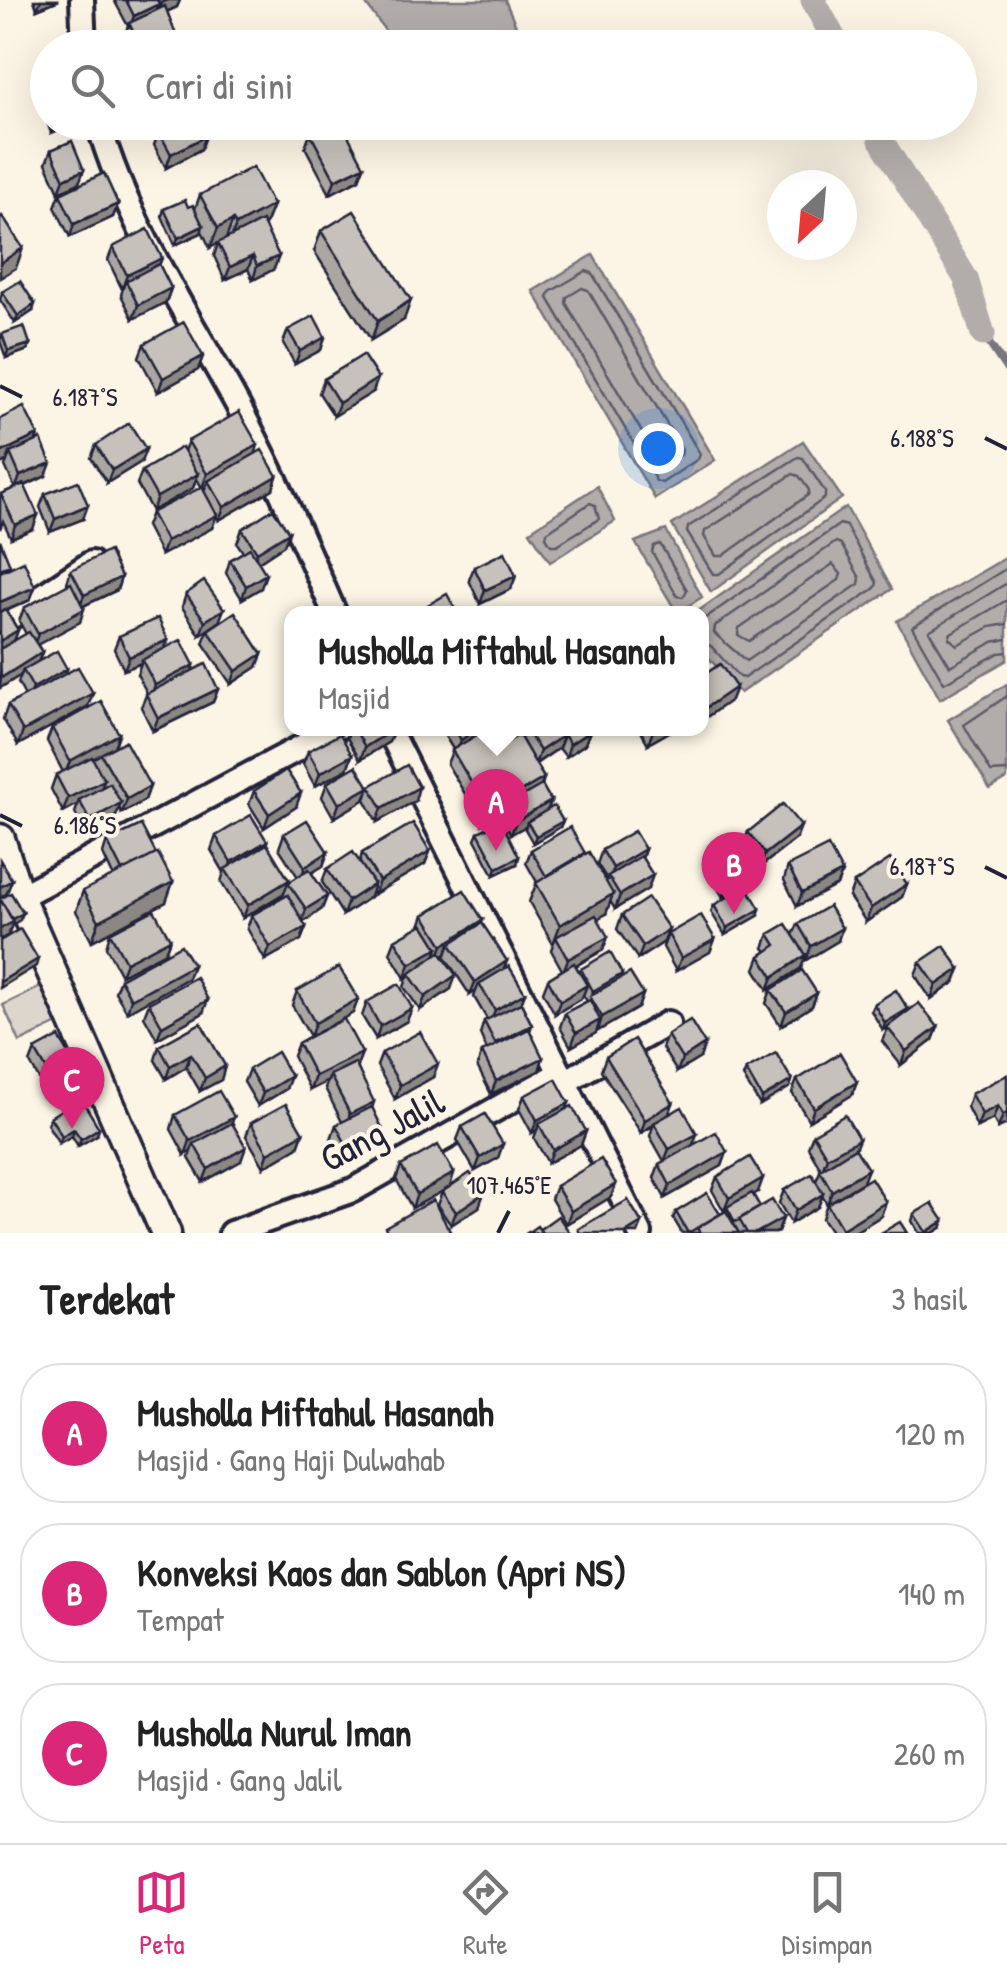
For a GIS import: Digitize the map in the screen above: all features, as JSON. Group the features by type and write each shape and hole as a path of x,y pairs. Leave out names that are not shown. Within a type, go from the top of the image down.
{"street":[{"path":"82,0 83,30"},
{"path":"104,140 130,212 272,470 332,606"},
{"path":"0,621 98,558"},
{"path":"19,897 322,736"},
{"path":"392,736 640,1233"},
{"path":"0,839 19,897 166,1233"},
{"name":"Gang Jalil","path":"231,1233 352,1190 668,1023"}],"shaded area":[{"path":"59,978 77,1015 20,1042 3,1005"}],"water":[{"path":"363,0 505,0 518,30 385,30"},
{"path":"593,255 715,460 655,499 533,291"},
{"path":"803,441 842,498 711,592 672,525"},
{"path":"597,486 615,521 550,562 530,531"},
{"path":"846,507 892,589 740,693 709,658 709,606 705,606"},
{"path":"666,530 702,597 688,606 673,606 635,542"},
{"path":"1007,557 1007,660 940,699 897,621"},
{"path":"1007,684 1007,779 990,789 948,720"}],"building":[{"path":"126,0 157,0 159,4 134,16"},
{"path":"165,6 174,30 132,30 129,23"},
{"path":"163,140 198,140 171,154"},
{"path":"314,140 350,140 364,166 335,180"},
{"path":"72,141 84,170 64,179 51,150"},
{"path":"253,167 273,205 236,225 233,220 218,228 200,195"},
{"path":"104,173 118,204 74,224 60,194"},
{"path":"185,200 188,207 193,205 203,226 178,238 164,209"},
{"path":"354,211 411,300 378,321 321,231"},
{"path":"0,218 23,248 0,263"},
{"path":"262,221 279,256 257,266 253,256 230,267 218,243"},
{"path":"148,229 162,258 127,275 113,247"},
{"path":"159,264 171,288 138,305 126,281"},
{"path":"20,281 35,304 18,316 2,292"},
{"path":"314,316 325,337 300,351 288,330"},
{"path":"184,322 203,356 163,378 144,344"},
{"path":"24,326 30,344 8,351 2,334"},
{"path":"363,355 378,378 339,403 324,379"},
{"path":"24,407 38,435 0,453 0,419"},
{"path":"239,412 258,445 207,474 188,441"},
{"path":"129,423 146,449 112,470 96,445"},
{"path":"41,439 51,463 20,476 10,453"},
{"path":"182,447 198,474 157,497 142,471"},
{"path":"262,450 277,476 224,507 208,481"},
{"path":"78,481 88,505 55,519 45,494"},
{"path":"24,484 38,515 15,525 1,494"},
{"path":"202,487 217,515 166,541 151,513"},
{"path":"273,509 289,532 257,552 242,529"},
{"path":"0,540 10,565 0,569"},
{"path":"250,548 266,574 246,586 230,560"},
{"path":"109,551 121,577 84,595 71,570"},
{"path":"505,552 516,576 485,590 474,567"},
{"path":"24,561 35,587 0,602 0,572"},
{"path":"204,581 224,609 205,621 186,594"},
{"path":"71,583 84,609 38,634 24,608"},
{"path":"447,594 454,606 426,606"},
{"path":"5,609 18,630 0,641 0,612"},
{"path":"235,612 262,654 236,671 208,630"},
{"path":"158,618 168,640 129,657 119,636"},
{"path":"29,632 42,652 1,678 0,649"},
{"path":"181,640 194,665 155,685 142,660"},
{"path":"57,651 67,669 33,688 23,670"},
{"path":"206,664 218,689 158,718 146,694"},
{"path":"720,664 736,687 709,706 709,672"},
{"path":"78,667 93,693 23,731 8,705"},
{"path":"101,701 119,734 70,761 52,728"},
{"path":"341,736 352,755 320,773 308,751"},
{"path":"359,736 383,736 365,747"},
{"path":"475,736 489,736 497,748 520,736 544,778 488,811 452,750"},
{"path":"530,736 562,736 540,751"},
{"path":"565,736 582,736 570,744"},
{"path":"125,741 150,786 127,799 101,754"},
{"path":"92,757 104,780 68,798 56,775"},
{"path":"407,765 419,787 382,808 370,786"},
{"path":"356,766 369,787 339,804 327,783"},
{"path":"286,770 301,793 269,814 254,791"},
{"path":"110,783 121,803 90,820 79,800"},
{"path":"542,785 551,801 516,821 507,805"},
{"path":"783,804 801,826 765,854 748,832"},
{"path":"554,806 563,821 536,836 527,822"},
{"path":"251,815 267,841 231,862 216,836"},
{"path":"307,820 328,852 305,867 284,834"},
{"path":"501,821 519,857 497,868 478,832"},
{"path":"413,823 430,851 379,881 362,853"},
{"path":"141,825 156,854 122,871 107,841"},
{"path":"570,827 585,853 546,876 531,850"},
{"path":"634,831 645,849 613,868 602,850"},
{"path":"267,844 289,880 248,905 225,869"},
{"path":"828,846 842,872 802,893 788,866"},
{"path":"741,848 754,869 728,884 715,862"},
{"path":"353,852 374,884 348,901 327,869"},
{"path":"589,852 613,894 560,925 536,883"},
{"path":"158,853 173,882 99,921 83,891"},
{"path":"641,856 653,875 620,895 608,876"},
{"path":"890,859 907,884 871,908 854,883"},
{"path":"0,860 12,880 0,887"},
{"path":"309,869 327,896 306,909 288,883"},
{"path":"747,886 760,909 727,928 714,905"},
{"path":"464,890 483,920 443,945 424,915"},
{"path":"11,893 23,913 12,919 0,899"},
{"path":"288,895 306,927 270,947 252,915"},
{"path":"0,898 13,922 0,929"},
{"path":"648,898 669,929 643,946 622,915"},
{"path":"829,906 842,928 811,946 798,924"},
{"path":"154,910 170,939 126,962 110,933"},
{"path":"596,915 608,937 568,959 556,937"},
{"path":"701,915 715,939 681,958 668,934"},
{"path":"482,923 507,961 475,982 450,944"},
{"path":"423,924 438,948 410,964 395,940"},
{"path":"786,924 806,955 773,977 760,956 776,945 769,934"},
{"path":"20,929 38,959 0,982 0,941"},
{"path":"181,945 193,965 131,999 120,979"},
{"path":"944,946 960,969 936,985 920,962"},
{"path":"440,952 456,975 425,997 409,974"},
{"path":"610,952 622,974 593,991 581,969"},
{"path":"574,963 587,985 560,1001 548,979"},
{"path":"509,966 525,993 495,1010 479,984"},
{"path":"339,967 358,999 315,1023 297,991"},
{"path":"802,970 817,993 786,1012 771,990"},
{"path":"630,973 643,994 602,1017 590,996"},
{"path":"196,977 208,1000 162,1026 149,1003"},
{"path":"399,984 412,1008 380,1026 367,1002"},
{"path":"896,990 908,1009 885,1023 874,1004"},
{"path":"590,1000 600,1020 576,1033 565,1013"},
{"path":"521,1003 532,1025 495,1043 484,1021"},
{"path":"919,1003 938,1027 906,1051 887,1027"},
{"path":"344,1019 362,1053 315,1076 298,1043"},
{"path":"690,1020 705,1044 682,1059 667,1035"},
{"path":"201,1023 225,1066 205,1078 191,1054 170,1066 159,1046"},
{"path":"529,1029 543,1058 496,1081 482,1052"},
{"path":"420,1032 438,1064 400,1085 382,1053"},
{"path":"59,1037 72,1059 48,1072 35,1050"},
{"path":"634,1039 673,1103 645,1120 606,1057"},
{"path":"277,1052 291,1076 263,1093 249,1069"},
{"path":"776,1053 792,1080 762,1098 746,1070"},
{"path":"840,1053 857,1082 814,1108 797,1080"},
{"path":"355,1063 374,1102 350,1114 330,1075"},
{"path":"1007,1075 1007,1113 1003,1115 998,1106 982,1114 971,1094"},
{"path":"556,1079 569,1103 537,1120 524,1096"},
{"path":"219,1091 234,1117 190,1141 175,1115"},
{"path":"81,1098 99,1128 81,1139 74,1129 62,1136 50,1117"},
{"path":"286,1104 303,1133 268,1153 251,1123"},
{"path":"572,1106 586,1131 553,1150 539,1124"},
{"path":"372,1107 382,1128 347,1146 336,1125"},
{"path":"682,1107 697,1134 669,1149 654,1123"},
{"path":"485,1114 503,1144 480,1158 462,1127"},
{"path":"845,1115 859,1139 827,1157 813,1134"},
{"path":"232,1123 246,1147 208,1169 194,1144"},
{"path":"716,1132 727,1152 670,1185 659,1164"},
{"path":"438,1145 454,1173 417,1194 401,1166"},
{"path":"855,1148 868,1169 832,1191 820,1170"},
{"path":"750,1157 763,1178 729,1198 717,1177"},
{"path":"601,1159 616,1184 571,1211 556,1186"},
{"path":"470,1173 484,1193 456,1212 442,1192"},
{"path":"812,1174 823,1194 796,1210 784,1190"},
{"path":"871,1178 886,1202 842,1229 827,1204"},
{"path":"707,1193 720,1214 688,1233 676,1212"},
{"path":"752,1193 760,1207 735,1222 727,1207"},
{"path":"433,1200 451,1233 388,1233 385,1227"},
{"path":"628,1200 642,1223 625,1233 580,1233 578,1229"},
{"path":"772,1200 783,1218 756,1233 747,1233 739,1219"},
{"path":"932,1203 944,1221 926,1232 914,1214"},
{"path":"726,1211 739,1233 700,1233 697,1228"},
{"path":"558,1216 570,1233 542,1233 540,1229"},
{"path":"900,1222 907,1233 881,1233"}],"waterway":[{"path":"813,0 829,30"},
{"path":"881,140 966,279 983,334"},
{"path":"983,334 1007,370"}],"place":[{"name":"Musholla Miftahul Hasanah","path":"496,851"},
{"name":"Konveksi Kaos dan Sablon (Apri NS)","path":"734,914"},
{"name":"Musholla Nurul Iman","path":"72,1129"}]}
